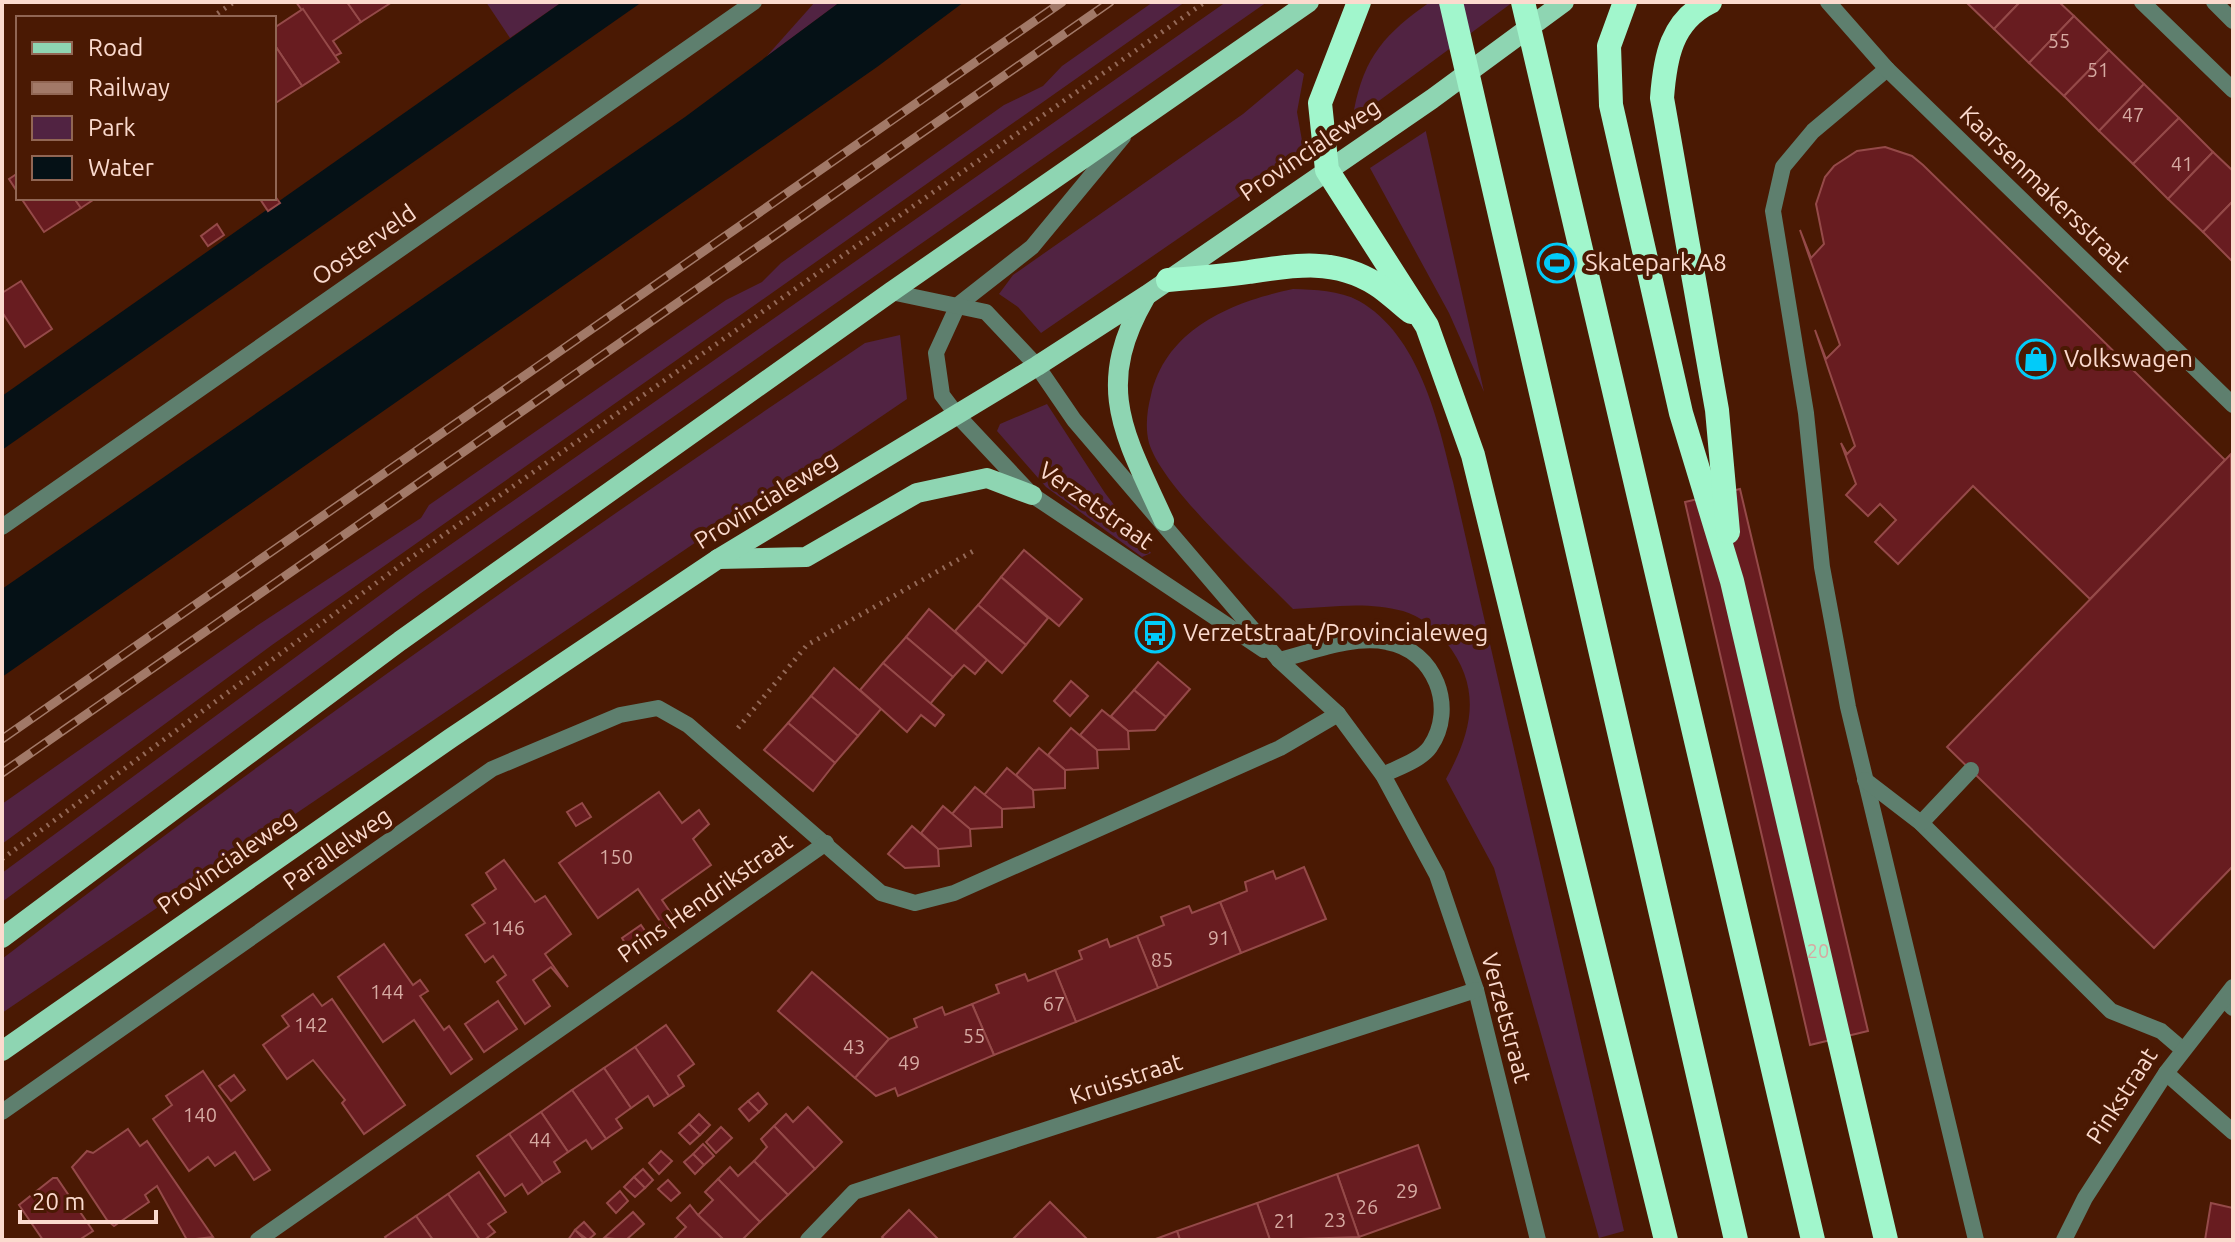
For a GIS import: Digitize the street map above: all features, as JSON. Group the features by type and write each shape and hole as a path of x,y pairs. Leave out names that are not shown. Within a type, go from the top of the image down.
{"highway":[{"path":"1359,2 1320,103 1327,170 1427,326 1473,455 1666,1240"},
{"path":"1451,2 1736,1240"},
{"path":"1523,2 1813,1240"},
{"path":"1625,2 1609,46 1611,105 1681,413 1732,581 1886,1240"},
{"path":"1710,2 1681,24 1665,58 1662,98 1717,410 1732,581"},
{"path":"1168,280 1249,272 1284,264 1326,266 1375,284 1427,326"}],"main road":[{"path":"2,938 400,641 891,292 1309,2"},
{"name":"Provincialeweg","path":"2,1051 451,738 718,559 1037,366 1147,295 1432,99 1564,2"},
{"path":"1147,295 1127,329 1117,374 1116,401 1136,459 1164,521"},
{"path":"718,559 806,557 917,493 987,478 1032,495"}],"street":[{"name":"Oosterveld","path":"2,527 754,2"},
{"name":"Kaarsenmakersstraat","path":"1828,2 1887,69 2233,405"},
{"path":"2142,2 2233,90"},
{"path":"2214,2 2233,21"},
{"path":"1887,69 1813,131 1783,167 1773,211 1806,413 1822,567 1865,780 1976,1240"},
{"name":"Verzetstraat","path":"1136,121 1032,247 958,305 936,353 942,395 1032,495 1279,660"},
{"name":"Verzetstraat","path":"891,292 986,312 1037,366 1074,420 1164,521 1279,660 1338,714 1383,775 1437,875 1476,990 1534,1239"},
{"path":"1279,660 1362,641 1389,642 1412,653 1433,674 1444,700 1441,725 1428,750 1383,775"},
{"name":"Parallelweg","path":"2,1112 492,769 620,715 658,708 688,725 826,843"},
{"name":"Prins Hendrikstraat","path":"258,1240 826,843 881,893 915,903 928,900 954,893 1280,748 1338,714"},
{"path":"1921,823 1971,770"},
{"path":"1865,780 1921,823 2111,1011 2161,1031 2182,1049"},
{"name":"Kruisstraat","path":"808,1240 854,1192 1476,990"},
{"name":"Pinkstraat","path":"2064,1240 2085,1198 2182,1049 2230,998"},
{"path":"2166,1073 2233,1132"}],"path":[{"path":"214,16 234,2"},
{"path":"2,859 402,564 1205,2"},
{"path":"719,753 807,645 977,549"}],"green space":[{"path":"486,2 562,2 510,38"},
{"path":"815,2 840,2 766,57"},
{"path":"1153,2 1185,2 272,645 2,844 2,804 258,625 421,518 429,505 726,300 762,282 781,263 1004,105 1043,86 1062,66"},
{"path":"1226,2 1267,2 421,593 2,902 2,873 410,573"},
{"path":"1430,2 1513,2 1376,103 1354,110 1364,75 1379,47 1401,24"},
{"path":"1297,69 1304,74 1297,112 1304,152 1041,333 1018,307 999,294 1013,275 1243,114"},
{"path":"1426,131 1484,392 1449,313 1370,168"},
{"path":"1293,289 1343,295 1359,301 1380,316 1411,357 1432,406 1453,482 1624,1231 1599,1238 1494,868 1446,779 1462,744 1470,710 1465,676 1458,659 1432,627 1403,611 1362,605 1293,609 1191,506 1158,462 1149,443 1148,407 1159,372 1171,352 1187,335 1225,311"},
{"path":"900,335 907,399 2,1013 2,959 107,879 320,721 646,492 865,343"},
{"path":"1047,404 1105,493 1151,553 1142,557 1046,487 997,431 1000,424"}],"water":[{"path":"562,2 642,2 2,450 2,396"},
{"path":"840,2 964,2 877,67 2,677 2,589 685,117"}],"building":[{"path":"296,2 347,2 361,22 333,41 341,53 335,56"},
{"path":"347,2 392,2 361,22"},
{"path":"1966,2 2020,2 1994,29"},
{"path":"2020,2 2059,2 2074,16 2029,63 1994,29"},
{"path":"303,9 339,62 302,86 276,47 276,27"},
{"path":"2074,16 2109,50 2064,96 2029,63"},
{"path":"276,47 302,86 276,103"},
{"path":"2109,50 2144,84 2099,131 2064,96"},
{"path":"2144,84 2179,118 2133,164 2099,131"},
{"path":"2179,118 2213,152 2168,199 2133,164"},
{"path":"1885,147 1912,156 1923,165 2225,460 2090,599 1973,486 1898,564 1875,542 1896,520 1880,504 1868,516 1846,495 1856,484 1841,443 1847,454 1855,446 1815,330 1826,359 1840,345 1800,230 1811,258 1824,244 1816,204 1825,177 1834,166 1857,151"},
{"path":"2213,152 2233,171 2233,201 2203,232 2168,199"},
{"path":"16,174 16,190 9,179"},
{"path":"276,198 280,203 268,211 261,200"},
{"path":"22,200 75,200 81,208 44,232"},
{"path":"75,200 93,200 81,208"},
{"path":"2233,201 2233,262 2203,232"},
{"path":"217,224 224,235 208,246 201,236"},
{"path":"21,281 52,329 25,347 2,312 2,293"},
{"path":"2231,454 2233,866 2154,948 1947,747"},
{"path":"1740,489 1868,1031 1810,1045 1685,502"},
{"path":"1024,550 1082,599 1059,626 1001,577"},
{"path":"1001,577 1048,618 1026,645 978,605"},
{"path":"978,605 1026,645 1002,673 955,631"},
{"path":"929,609 987,660 975,674 964,665 953,677 906,637"},
{"path":"906,637 953,677 930,704 883,663"},
{"path":"1158,662 1190,689 1166,717 1134,690"},
{"path":"883,663 944,715 935,726 921,715 907,732 860,690"},
{"path":"834,668 881,709 858,736 811,696"},
{"path":"1071,681 1088,696 1070,716 1054,701"},
{"path":"1134,690 1166,717 1155,730 1128,731 1111,716"},
{"path":"811,696 858,736 835,763 788,723"},
{"path":"1102,710 1128,731 1129,749 1097,750 1080,735"},
{"path":"788,723 835,763 813,791 764,750"},
{"path":"1071,728 1097,750 1098,768 1065,770 1048,755"},
{"path":"1039,748 1065,770 1065,788 1033,790 1016,775"},
{"path":"1007,768 1033,790 1034,807 1002,809 984,795"},
{"path":"975,787 1002,809 1002,827 970,829 952,814"},
{"path":"659,792 682,823 699,810 709,824 693,839 711,865 662,900 677,922 666,930 638,889 598,918 559,863"},
{"path":"582,803 591,817 576,826 567,812"},
{"path":"943,806 970,829 971,846 938,849 921,833"},
{"path":"912,826 938,849 939,866 905,868 888,854"},
{"path":"504,860 535,902 545,896 571,934 545,954 568,987 551,967 533,980 550,1006 525,1024 497,982 506,975 493,956 485,962 466,935 485,923 472,905 496,889 486,873"},
{"path":"1304,867 1326,919 1241,953 1220,902 1247,891 1245,882 1273,871 1276,879"},
{"path":"1220,902 1241,953 1158,988 1137,936 1164,925 1161,917 1189,906 1192,913"},
{"path":"641,925 650,938 630,951 622,938"},
{"path":"1137,936 1158,988 1076,1022 1055,970 1082,959 1079,951 1107,939 1110,947"},
{"path":"384,944 413,985 420,980 428,991 420,996 444,1030 449,1026 472,1059 451,1074 414,1020 383,1042 338,977"},
{"path":"1055,970 1076,1022 994,1055 972,1004 999,993 996,985 1025,974 1028,981"},
{"path":"812,972 889,1039 855,1078 778,1011"},
{"path":"313,994 322,1006 332,999 405,1105 364,1134 342,1103 345,1100 313,1060 287,1079 263,1045 289,1026 282,1016"},
{"path":"498,1001 517,1029 484,1052 465,1024"},
{"path":"972,1004 994,1055 898,1096 895,1088 876,1096 855,1078 889,1039 917,1027 914,1019 942,1007 945,1015"},
{"path":"666,1025 694,1064 678,1076 684,1086 669,1096 635,1047"},
{"path":"635,1047 669,1096 654,1106 648,1096 631,1108 604,1068"},
{"path":"604,1068 631,1108 616,1119 622,1128 606,1139 572,1090"},
{"path":"203,1071 270,1170 254,1180 235,1152 215,1166 208,1157 189,1171 153,1119 172,1105 166,1096"},
{"path":"234,1075 245,1090 231,1101 219,1086"},
{"path":"572,1090 606,1139 592,1149 586,1140 568,1152 541,1112"},
{"path":"758,1093 767,1104 759,1112 748,1101"},
{"path":"748,1101 759,1112 749,1121 739,1109"},
{"path":"808,1107 842,1142 815,1169 774,1126 786,1114 793,1122"},
{"path":"541,1112 568,1152 554,1162 560,1172 543,1183 509,1134"},
{"path":"699,1114 710,1125 700,1135 689,1124"},
{"path":"689,1124 700,1135 690,1144 679,1133"},
{"path":"774,1126 815,1169 788,1195 754,1161 767,1147 761,1139"},
{"path":"721,1127 732,1138 716,1153 706,1142"},
{"path":"128,1129 140,1146 147,1141 213,1237 187,1240 157,1186 145,1195 149,1202 114,1226 107,1220 72,1167 87,1151 93,1153"},
{"path":"509,1134 543,1183 528,1194 522,1184 505,1196 477,1156"},
{"path":"703,1144 714,1156 704,1165 693,1154"},
{"path":"1418,1145 1440,1208 1359,1237 1337,1174"},
{"path":"661,1151 672,1161 659,1174 649,1163"},
{"path":"693,1154 704,1165 695,1174 684,1162"},
{"path":"754,1161 788,1195 760,1222 718,1179 730,1167 738,1176"},
{"path":"643,1169 653,1180 645,1188 634,1177"},
{"path":"479,1172 506,1212 488,1224 495,1232 484,1240 480,1240 448,1194"},
{"path":"1337,1174 1359,1237 1270,1240 1257,1203"},
{"path":"634,1177 645,1188 635,1197 624,1187"},
{"path":"57,1178 93,1231 79,1240 43,1240 19,1205"},
{"path":"718,1179 760,1222 742,1240 724,1240 698,1215 713,1200 705,1192"},
{"path":"668,1180 680,1193 671,1201 658,1189"},
{"path":"620,1191 628,1201 616,1213 607,1203"},
{"path":"448,1194 480,1240 433,1240 416,1216"},
{"path":"1050,1202 1088,1240 1012,1240"},
{"path":"1257,1203 1270,1240 1180,1240 1177,1231"},
{"path":"2211,1203 2233,1208 2233,1240 2205,1240"},
{"path":"690,1205 724,1240 673,1240 686,1227 677,1218"},
{"path":"909,1210 939,1240 885,1240 882,1237"},
{"path":"633,1212 644,1224 626,1240 604,1238"},
{"path":"416,1216 433,1240 387,1240 385,1237"},
{"path":"584,1222 595,1234 588,1240 575,1230"},
{"path":"575,1230 585,1240 568,1240"},
{"path":"1177,1231 1180,1240 1153,1240"}],"railway":[{"path":"2,739 1062,2"},
{"path":"2,773 1110,2"}],"place":[{"name":"Skatepark A8","path":"1557,263"},
{"name":"Volkswagen","path":"2036,359"},
{"name":"Verzetstraat/Provincialeweg","path":"1155,633"}]}
